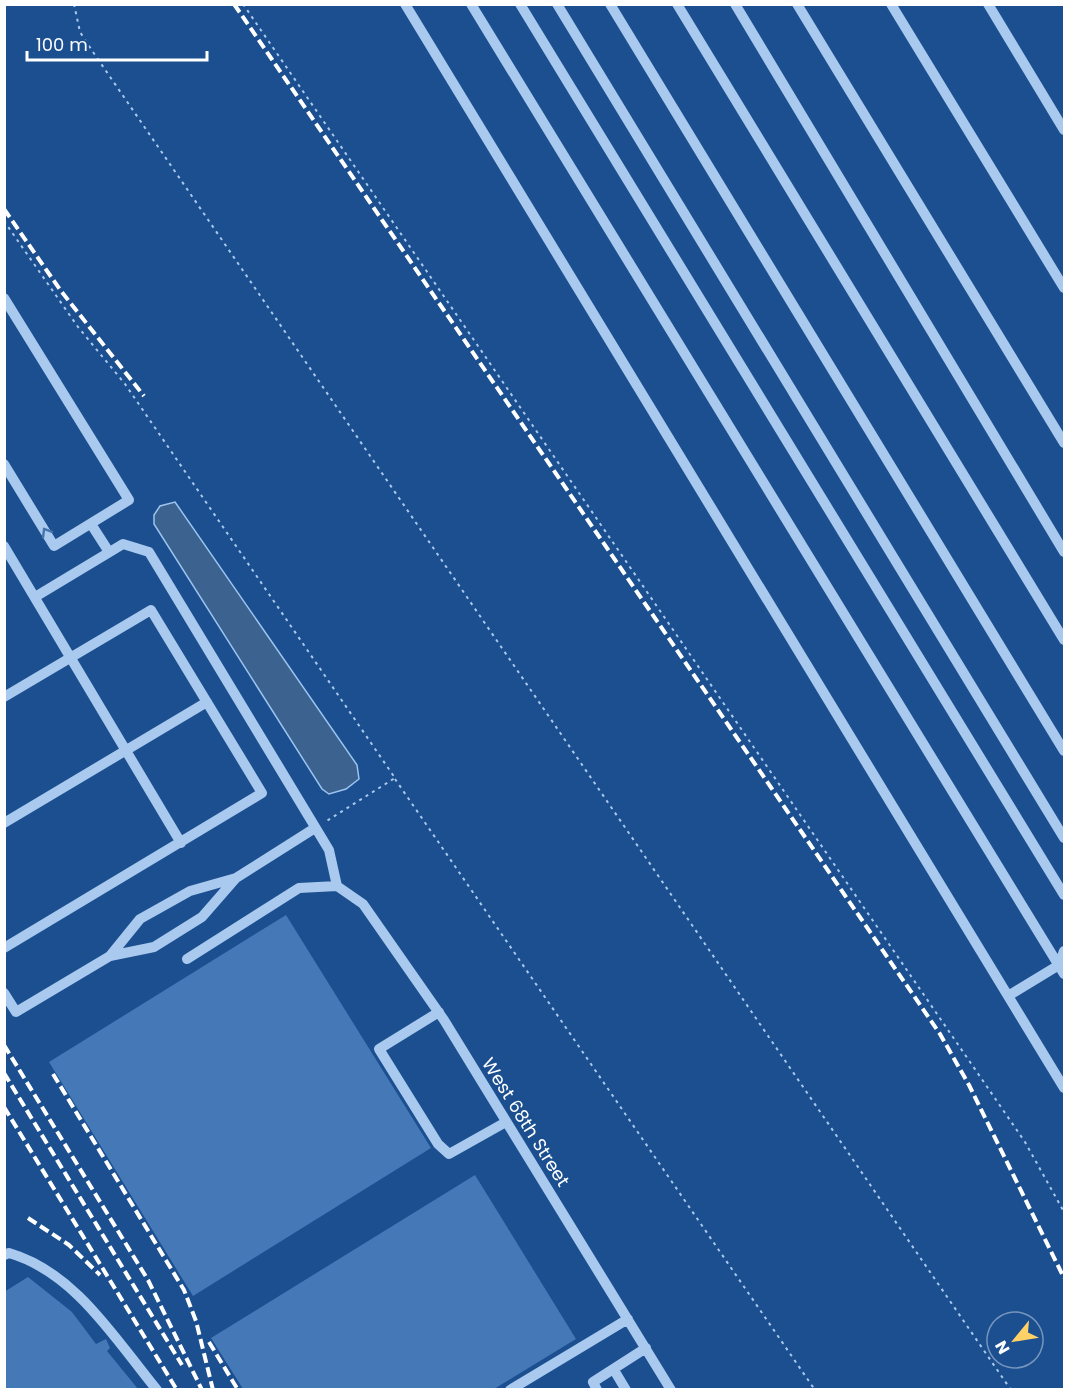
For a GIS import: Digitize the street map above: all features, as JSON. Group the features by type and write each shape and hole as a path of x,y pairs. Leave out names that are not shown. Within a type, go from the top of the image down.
{"street":[{"path":"405,4 1065,1088"},
{"path":"471,4 1062,970"},
{"path":"520,4 1061,881 1065,895"},
{"path":"556,4 1065,838"},
{"path":"610,4 1065,751"},
{"path":"677,4 1065,640"},
{"path":"735,4 1065,552"},
{"path":"797,4 1065,443"},
{"path":"891,4 1065,288"},
{"path":"988,4 1065,130"},
{"path":"4,298 129,500 54,546 4,464"},
{"path":"91,524 109,552"},
{"path":"35,597 123,544 149,552 328,850 337,886 299,888 187,959"},
{"path":"4,546 180,843"},
{"path":"4,697 152,610 262,793 4,948"},
{"path":"4,824 207,702"},
{"path":"110,956 140,920 190,891 236,878 315,828"},
{"path":"4,993 16,1011 110,956 154,947 202,917 236,878"},
{"name":"West 68th Street","path":"337,886 363,904 439,1012 671,1389"},
{"path":"1062,970 1065,951"},
{"path":"1008,996 1062,970"},
{"path":"439,1012 379,1049 385,1059 438,1144 449,1154 506,1122"},
{"path":"4,1256 9,1253 26,1258 48,1269 71,1288 157,1389"},
{"path":"510,1389 628,1319"},
{"path":"597,1389 593,1382 646,1348"},
{"path":"614,1370 626,1389"}],"path":[{"path":"74,4 80,32 93,52 1011,1389"},
{"path":"243,4 1018,1132 1065,1212"},
{"path":"4,221 78,327 124,384 815,1389"},
{"path":"315,828 395,778"}],"water":[{"path":"175,502 357,765 359,779 346,789 329,794 322,789 154,524 154,515 160,506"}],"building":[{"path":"286,915 431,1148 193,1296 49,1062"},
{"path":"475,1175 576,1339 494,1389 243,1389 211,1338"},
{"path":"28,1277 72,1312 96,1344 106,1339 110,1348 107,1351 138,1389 4,1389 4,1292"}],"railway":[{"path":"234,4 940,1034 969,1085 1064,1278"},
{"path":"4,209 61,291 144,396"},
{"path":"4,1045 148,1280 202,1390"},
{"path":"4,1073 182,1365"},
{"path":"53,1074 184,1290 196,1321 213,1390"},
{"path":"4,1107 177,1390"},
{"path":"28,1218 69,1245 100,1275"},
{"path":"209,1342 238,1390"}]}
